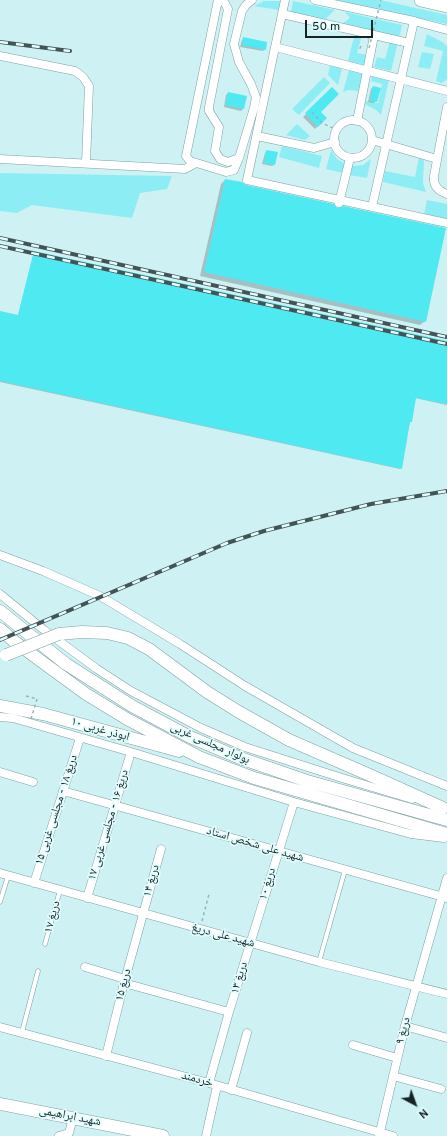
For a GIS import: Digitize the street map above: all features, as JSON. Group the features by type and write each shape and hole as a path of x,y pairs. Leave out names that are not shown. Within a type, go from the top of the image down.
{"main road":[{"path":"421,0 447,6"},
{"name":"بولوار مجلسی غربی","path":"0,611 66,664 132,706 190,737 240,758 338,789 447,820"},
{"name":"بولوار مجلسی غربی","path":"0,629 15,642 86,694 128,719 199,757 254,778 447,834"},
{"path":"3,656 59,634 82,632 107,633 128,638 149,649 207,692 289,740 445,809"},
{"name":"ابوذر غربی ۱۰","path":"0,706 43,714 199,757"},
{"path":"338,789 445,809"},
{"name":"شهید ابراهیمی","path":"0,1104 73,1118 113,1131 163,1136"}],"street":[{"path":"218,0 186,156 190,161 226,172 231,172 236,168 256,97 239,62 234,44 242,11 246,4 252,0"},
{"path":"222,0 228,9 209,111 219,127 215,151 217,155 224,161 228,162 239,158"},
{"path":"285,0 247,180 339,202 372,207 447,223"},
{"path":"315,0 414,21 446,31"},
{"path":"282,14 409,43"},
{"path":"372,207 414,21"},
{"path":"357,121 374,36"},
{"path":"275,47 447,90"},
{"path":"0,56 75,71 83,77 89,86 86,164"},
{"path":"447,107 433,182 437,189 447,194"},
{"path":"357,121 363,123 371,133 372,140 368,152 357,158 350,158 340,153 335,142 337,130 345,122 357,121"},
{"path":"257,136 314,148 335,142"},
{"path":"372,140 437,159"},
{"path":"339,202 350,158"},
{"path":"0,159 185,168 196,163"},
{"path":"0,555 44,571 100,596 180,644 245,686 353,748 447,786"},
{"path":"0,594 44,630 97,669 131,691 201,728 245,747 445,809"},
{"path":"0,717 13,718 131,752 294,802 411,834 447,838"},
{"name":"دریغ ۱۸ - مجلسی غربی ۱۵","path":"34,883 80,738"},
{"name":"دریغ ۱۶ - مجلسی غربی ۱۷","path":"87,898 131,752"},
{"path":"0,772 33,782"},
{"name":"شهید علی شخص استاد","path":"63,791 444,898"},
{"name":"دریغ ۱۰","path":"250,943 294,802"},
{"name":"دریغ ۱۴","path":"143,913 161,849"},
{"name":"شهید علی دریغ","path":"4,874 319,962 447,994"},
{"name":"دریغ ۹","path":"379,1134 405,1026 444,898 447,878"},
{"name":"دریغ ۱۵","path":"106,1056 124,981 143,913"},
{"name":"دریغ ۱۳","path":"206,1136 213,1084 229,1012 250,943"},
{"path":"85,967 124,981 229,1012"},
{"path":"405,1026 447,1038"},
{"name":"خردمند","path":"0,1027 213,1084 379,1134 392,1136"},
{"path":"231,1090 247,1033"},
{"path":"353,1045 397,1058"},
{"path":"393,1076 441,1088"},
{"path":"59,1136 69,1133 73,1118"}],"lane":[{"path":"319,962 345,870"},
{"path":"0,902 4,874"},
{"name":"دریغ ۱۷","path":"46,944 60,890"},
{"path":"22,1032 38,971"}],"path":[{"path":"369,48 381,0"},
{"path":"312,112 322,123 337,130"},
{"path":"26,696 37,699 31,719"},
{"path":"200,929 209,894"}],"shaded area":[{"path":"335,0 380,0 447,15 447,24"},
{"path":"264,1 281,1 279,10 254,6"},
{"path":"293,1 335,10 324,20 291,12"},
{"path":"345,12 402,25 399,38 342,24 350,18"},
{"path":"355,33 362,35 357,53 367,55 364,65 348,61"},
{"path":"427,34 444,43 447,47 447,79 442,83 436,81 443,51 424,46"},
{"path":"390,41 398,42 391,71 374,67 377,57 385,59"},
{"path":"422,52 434,54 430,69 418,67"},
{"path":"330,65 342,68 338,85 328,75"},
{"path":"349,70 363,73 358,91 349,90 343,92"},
{"path":"372,75 389,80 381,115 376,110 365,104 366,101 378,103 382,84 371,81"},
{"path":"324,77 330,83 299,115 292,109"},
{"path":"297,124 310,136 305,140 286,135"},
{"path":"282,146 322,156 319,168 279,157"},
{"path":"331,150 337,159 346,164 343,173 326,169"},
{"path":"419,157 424,161 423,183 426,192 383,182 385,171 415,177"},
{"path":"371,159 367,178 349,175 352,166 363,165"},
{"path":"0,173 172,176 167,189 140,193 132,218 32,205 17,213 0,211"},
{"path":"427,200 447,204 447,220 424,215"}],"building":[{"path":"243,37 267,42 266,50 242,45"},
{"path":"373,86 381,88 377,102 370,100"},
{"path":"332,87 339,94 321,112 327,118 318,127 305,113"},
{"path":"228,92 247,96 244,109 225,105"},
{"path":"266,150 278,152 275,165 264,163"},
{"path":"225,179 334,204 338,208 343,206 446,228 426,322 204,272"},
{"path":"34,251 447,341 447,404 416,398 412,422 410,422 402,469 0,381 0,311 18,315"}],"railway":[{"path":"0,42 70,51"},
{"path":"0,238 447,337"},
{"path":"0,246 447,344"},
{"path":"0,640 227,543 264,531 371,504 447,491"}]}
